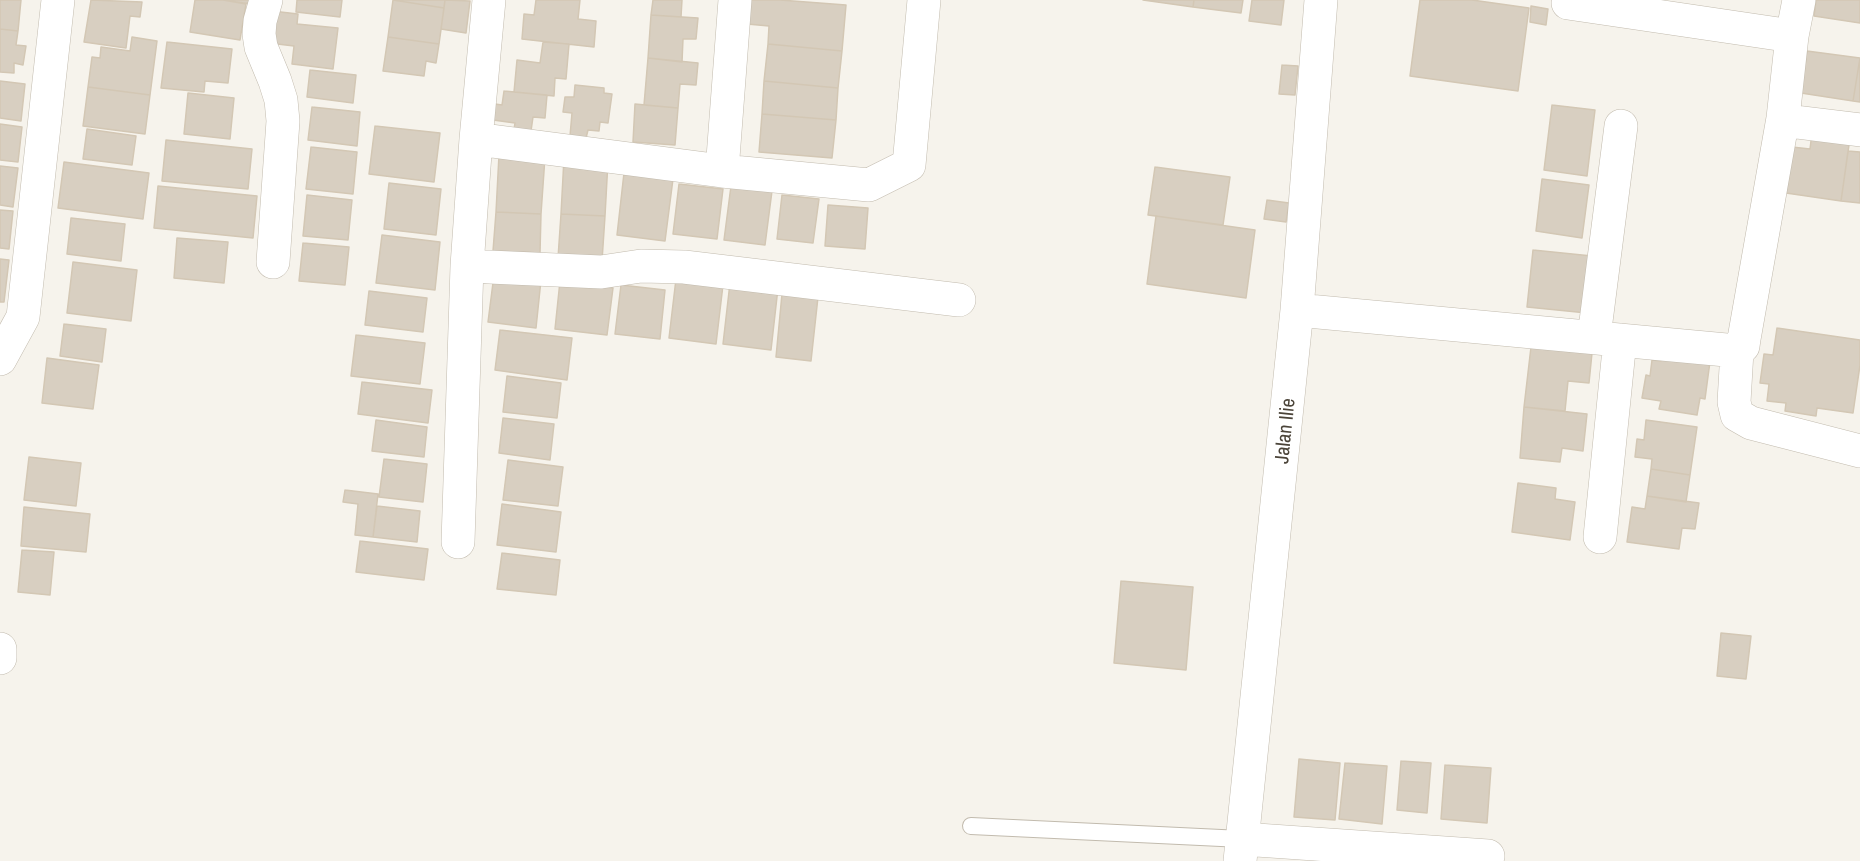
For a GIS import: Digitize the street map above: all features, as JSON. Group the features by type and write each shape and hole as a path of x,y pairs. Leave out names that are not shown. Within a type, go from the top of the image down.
{"street":[{"path":"0,359 23,317 58,0"},
{"path":"266,0 259,34 261,47 281,100 284,121 273,262"},
{"path":"458,542 467,266 489,0"},
{"path":"723,171 735,0"},
{"path":"476,140 723,171 869,184 909,165 924,0"},
{"name":"Jalan Ilie","path":"1241,850 1297,310 1321,0"},
{"path":"1297,310 1737,351 1743,346 1783,118 1792,36 1799,0"},
{"path":"1568,3 1792,36"},
{"path":"1783,118 1796,122 1860,130"},
{"path":"1600,537 1607,338 1621,126"},
{"path":"467,266 601,272 641,266 684,267 959,300"},
{"path":"1737,351 1734,402 1737,416 1751,423 1860,451"},
{"path":"0,649 0,658"},
{"path":"1241,850 1488,856"}],"lane":[{"path":"971,826 1241,850"}],"building":[{"path":"0,0 21,0 18,31 0,29"},
{"path":"91,0 142,2 140,17 130,16 126,48 84,42"},
{"path":"195,0 223,0 246,4 240,40 190,32"},
{"path":"223,0 252,0 251,4"},
{"path":"297,0 342,0 340,17 296,12"},
{"path":"393,0 445,0 444,8"},
{"path":"393,0 444,8 439,44 388,37"},
{"path":"445,0 470,1 466,33 441,29"},
{"path":"536,0 580,0 578,19 596,21 594,47 522,39 524,14 534,15"},
{"path":"653,0 682,0 681,17 651,15"},
{"path":"749,0 846,5 842,51 768,44 769,26 747,24"},
{"path":"1143,0 1194,0 1193,7"},
{"path":"1194,0 1243,0 1241,13 1193,7"},
{"path":"1252,0 1284,0 1281,25 1249,21"},
{"path":"1420,0 1472,0 1529,8 1518,91 1410,76"},
{"path":"1816,0 1860,0 1860,23 1814,16"},
{"path":"1531,6 1548,9 1546,25 1530,22"},
{"path":"272,11 298,14 297,24 338,28 333,69 292,64 294,46 269,43"},
{"path":"651,15 698,18 696,39 683,39 682,62 648,58"},
{"path":"0,29 18,31 16,45 26,46 23,65 14,63 14,73 0,72"},
{"path":"132,37 157,41 150,95 88,87 92,57 100,58 101,47 130,51"},
{"path":"388,37 439,44 436,63 426,61 424,76 383,71"},
{"path":"167,42 232,49 228,83 205,81 204,92 161,88"},
{"path":"543,42 569,44 566,79 555,78 554,96 514,92 517,60 540,63"},
{"path":"768,44 842,51 838,88 764,81"},
{"path":"1807,51 1860,58 1853,101 1801,93"},
{"path":"648,58 698,63 696,85 680,84 678,108 644,105"},
{"path":"1860,58 1860,102 1853,101"},
{"path":"1282,65 1298,66 1295,95 1279,94"},
{"path":"310,70 356,75 353,103 307,97"},
{"path":"0,81 25,84 21,121 0,118"},
{"path":"764,81 838,88 836,120 762,114"},
{"path":"575,85 604,88 604,93 612,94 608,123 600,122 599,131 588,130 586,138 570,136 572,113 563,112 565,97 574,97"},
{"path":"88,87 150,95 145,134 83,126"},
{"path":"504,91 547,95 545,118 533,117 531,131 514,129 515,123 493,120 495,104 502,105"},
{"path":"188,93 234,98 230,139 184,134"},
{"path":"635,104 678,108 675,145 633,142"},
{"path":"1552,105 1595,110 1587,176 1544,170"},
{"path":"312,107 360,112 357,146 308,140"},
{"path":"762,114 836,120 832,158 759,152"},
{"path":"0,124 22,127 18,162 0,160"},
{"path":"375,126 440,133 434,182 369,174"},
{"path":"87,129 136,136 132,165 83,159"},
{"path":"1812,133 1850,138 1841,201 1786,193 1792,147 1810,149"},
{"path":"166,140 252,149 248,189 162,181"},
{"path":"311,147 357,152 353,194 306,189"},
{"path":"1848,151 1860,152 1860,203 1841,201"},
{"path":"499,155 545,157 541,214 496,212"},
{"path":"564,158 608,161 605,216 561,214"},
{"path":"64,162 149,173 143,219 58,208"},
{"path":"0,166 18,168 13,207 0,205"},
{"path":"1155,167 1230,177 1223,225 1148,215"},
{"path":"624,173 673,179 665,241 617,235"},
{"path":"1542,179 1589,185 1582,238 1536,231"},
{"path":"389,183 441,189 436,235 384,229"},
{"path":"679,184 723,189 717,239 673,234"},
{"path":"158,186 257,196 253,238 154,228"},
{"path":"731,186 772,191 765,245 724,240"},
{"path":"307,195 352,200 348,240 303,236"},
{"path":"782,195 819,199 813,243 777,239"},
{"path":"1267,200 1289,203 1286,222 1264,219"},
{"path":"828,205 868,208 865,249 825,246"},
{"path":"0,210 13,211 9,249 0,248"},
{"path":"496,212 541,214 540,253 493,251"},
{"path":"561,214 605,216 602,261 558,258"},
{"path":"1156,216 1255,230 1246,298 1147,284"},
{"path":"71,218 125,224 121,261 67,254"},
{"path":"382,235 440,242 435,290 376,283"},
{"path":"177,238 228,242 224,283 174,278"},
{"path":"303,243 349,247 345,285 299,281"},
{"path":"1533,250 1592,256 1587,313 1527,307"},
{"path":"0,259 9,260 4,302 0,302"},
{"path":"73,262 137,270 131,321 67,313"},
{"path":"494,275 541,280 536,328 488,322"},
{"path":"676,279 723,285 716,344 669,338"},
{"path":"560,281 613,288 607,335 555,329"},
{"path":"730,283 778,288 771,350 723,344"},
{"path":"621,285 665,290 660,339 615,334"},
{"path":"369,291 427,298 423,332 365,325"},
{"path":"782,294 818,297 811,361 776,357"},
{"path":"64,324 106,329 102,362 60,356"},
{"path":"1777,328 1860,340 1860,365 1853,413 1817,408 1816,416 1785,411 1786,403 1767,401 1769,384 1760,383 1764,354 1773,355"},
{"path":"500,330 572,338 567,380 495,370"},
{"path":"356,335 425,343 420,384 351,376"},
{"path":"1531,347 1592,353 1589,383 1568,381 1565,411 1524,407"},
{"path":"1663,348 1711,354 1705,399 1700,398 1697,415 1659,409 1661,401 1642,398 1646,375 1650,376 1652,360 1661,361"},
{"path":"47,358 99,365 93,409 42,403"},
{"path":"507,376 561,383 557,418 503,412"},
{"path":"362,382 432,390 428,423 358,414"},
{"path":"1524,407 1587,414 1583,451 1562,448 1560,462 1520,458"},
{"path":"503,418 554,424 550,460 499,453"},
{"path":"376,420 427,427 424,457 372,451"},
{"path":"1646,420 1697,427 1690,475 1651,469 1652,459 1635,457 1637,439 1644,440"},
{"path":"29,457 81,463 76,506 24,500"},
{"path":"384,459 427,464 423,502 379,497"},
{"path":"508,460 563,467 558,506 503,500"},
{"path":"1651,469 1690,475 1686,502 1647,496"},
{"path":"1518,483 1556,488 1555,499 1575,502 1570,540 1512,532"},
{"path":"345,490 378,494 373,537 355,535 358,504 343,502"},
{"path":"1647,496 1699,503 1695,529 1682,528 1679,549 1627,542 1632,507 1645,509"},
{"path":"502,504 561,512 556,552 497,545"},
{"path":"377,506 420,511 417,542 373,537"},
{"path":"24,507 90,514 86,552 21,546"},
{"path":"360,541 428,549 424,580 356,572"},
{"path":"22,550 54,552 50,595 18,592"},
{"path":"502,553 560,560 556,595 497,589"},
{"path":"1121,581 1193,587 1186,670 1114,663"},
{"path":"1721,633 1751,636 1746,679 1717,676"},
{"path":"1299,759 1340,763 1335,820 1294,817"},
{"path":"1401,761 1431,763 1427,813 1397,810"},
{"path":"1345,763 1387,766 1382,824 1339,819"},
{"path":"1445,765 1491,768 1487,823 1441,819"}]}
